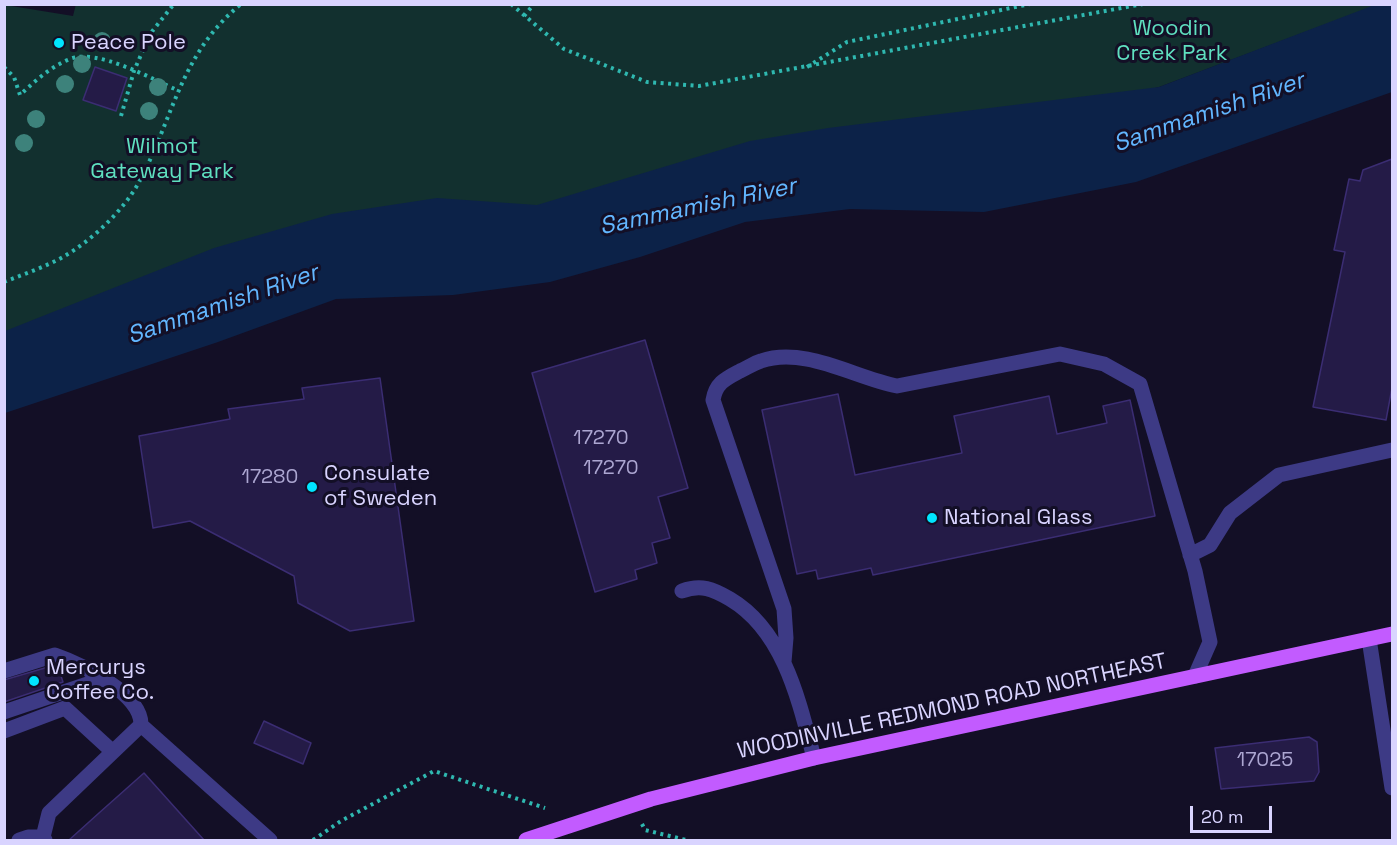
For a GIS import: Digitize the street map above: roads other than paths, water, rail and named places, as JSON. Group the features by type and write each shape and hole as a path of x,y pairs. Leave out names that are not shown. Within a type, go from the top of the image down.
{"main road":[{"name":"WOODINVILLE REDMOND ROAD NORTHEAST","path":"526,840 630,806 814,758 1392,634"}],"lane":[{"path":"784,662 786,638 784,609 713,400 715,390 722,380 762,360 795,358 831,366 873,382 897,386 1060,354 1104,364 1140,384 1190,555 1210,642 1195,676"},
{"path":"1190,555 1210,545 1230,513 1279,475 1392,450"},
{"path":"682,591 711,588 739,605 763,628 784,662 814,758"},
{"path":"1369,639 1385,697 1392,788"},
{"path":"4,671 55,655 70,660 102,678 134,704 141,713 141,725 49,813 44,839 28,837 19,840"},
{"path":"4,712 102,678"},
{"path":"4,731 65,708 112,752"},
{"path":"141,725 270,840"}],"water":[{"name":"Sammamish River","path":"1377,4 1392,5 1392,92 1136,182 984,212 850,209 745,222 640,257 550,282 453,295 336,299 218,342 5,413 5,331 214,248 332,214 437,198 537,205 750,141 828,128 1159,87"}],"place":[{"name":"Peace Pole","path":"59,43"},
{"name":"Consulate of Sweden","path":"312,487"},
{"name":"National Glass","path":"932,518"},
{"name":"Mercurys Coffee Co.","path":"34,681"}],"park label":[{"name":"Woodin Creek Park","path":"1172,42"},
{"name":"Wilmot Gateway Park","path":"162,160"}]}
